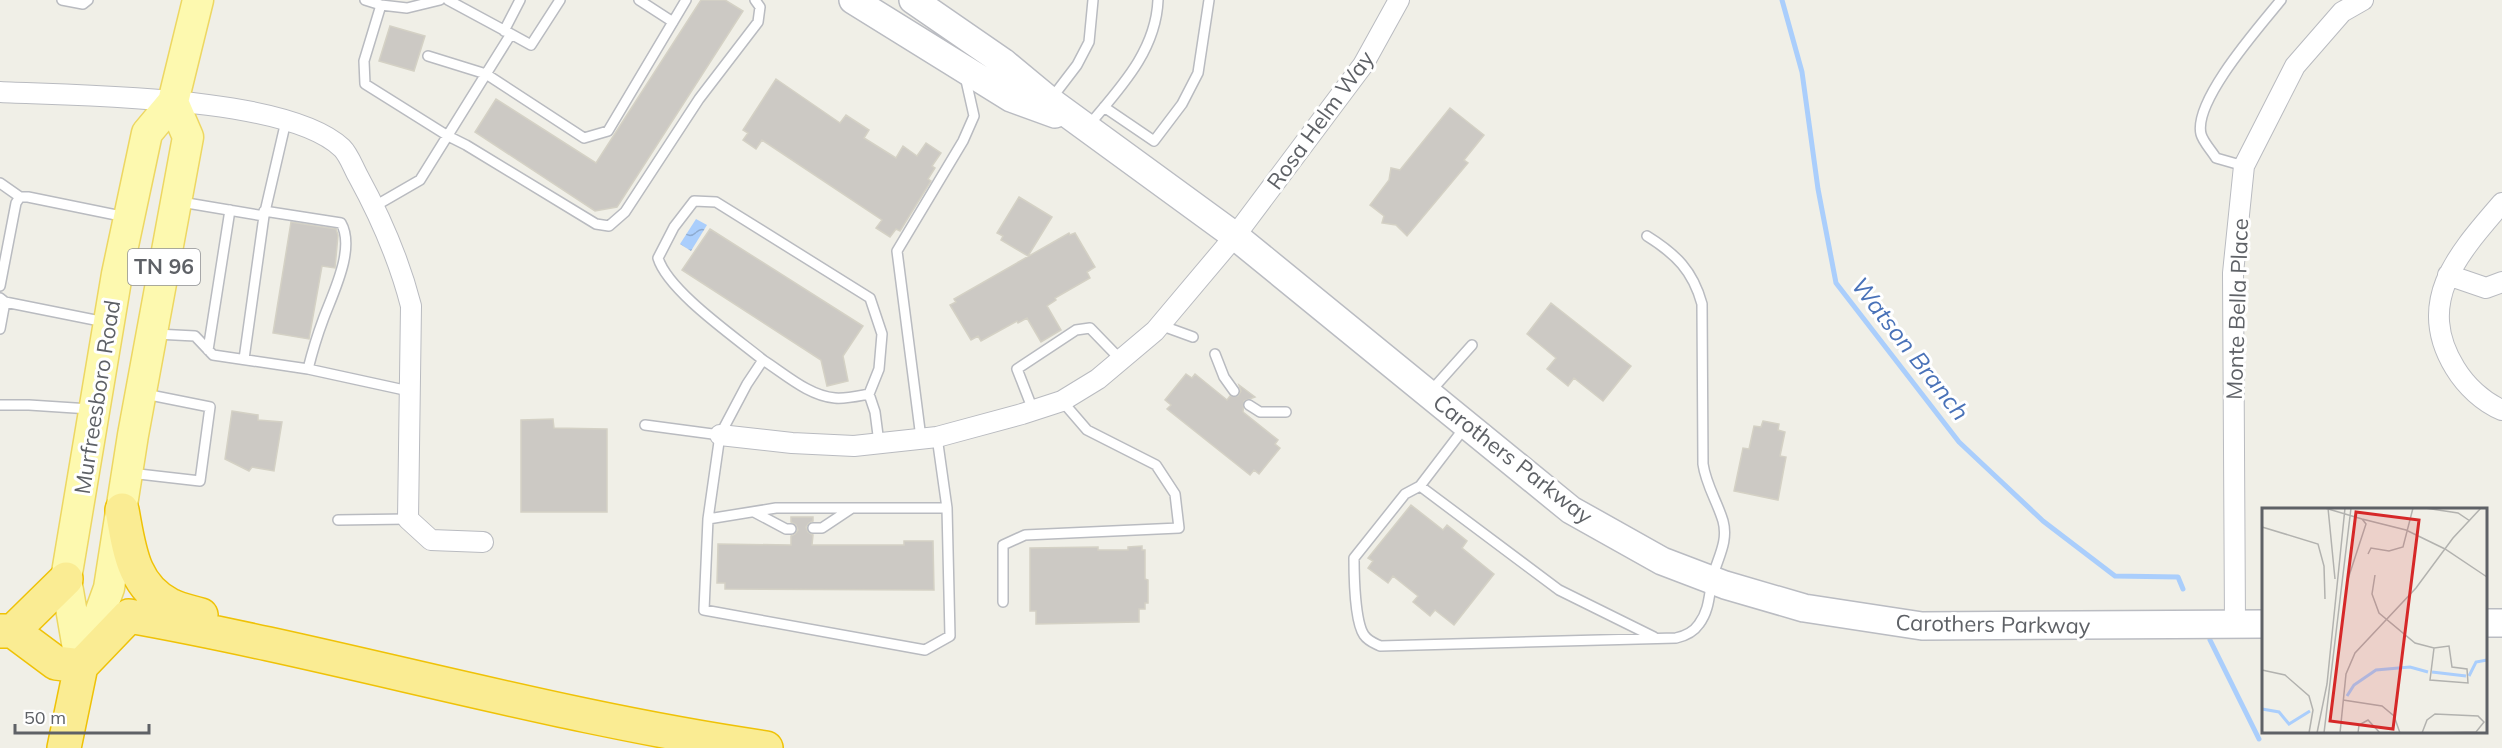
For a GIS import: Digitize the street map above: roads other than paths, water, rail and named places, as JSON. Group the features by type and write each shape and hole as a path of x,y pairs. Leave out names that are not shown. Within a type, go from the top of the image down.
{"highway":[{"path":"122,510 133,565 147,589 170,605 212,619 230,634"},
{"path":"66,579 6,631 56,663 81,666 129,616 230,634 531,705 683,736 766,748"},
{"name":"Murfreesboro Road","path":"64,747 81,666"}],"main road":[{"name":"Murfreesboro Road","path":"81,666 66,579 109,323 128,217 147,133 173,102 198,0"},
{"name":"Carothers Parkway","path":"853,0 1011,98 1095,117"},
{"name":"Carothers Parkway","path":"913,0 1003,62 1050,101 1095,117 1235,236 1571,510 1662,561 1712,580 1804,608 1922,626 2262,624"},
{"name":"Murfreesboro Road","path":"81,666 109,588 141,393 188,137 173,102"},
{"path":"2487,624 2502,623"}],"street":[{"name":"Rosa Helm Way","path":"720,435 802,444 854,446 929,437 1062,401 1098,379 1160,325 1235,236 1363,65 1399,0"},
{"name":"Monte Bella Place","path":"2235,624 2233,273 2244,166 2295,66 2342,12 2363,0"},
{"path":"0,92 173,102 235,110 287,120 310,128 343,149 375,206 403,273 411,306 408,519 431,540 483,542"},
{"path":"2502,203 2468,243 2448,275 2437,311 2445,352 2465,385 2502,410"},
{"path":"2448,275 2486,288 2502,282"}],"lane":[{"path":"62,0 83,4 88,0"},
{"path":"365,0 381,5 406,8 440,0"},
{"path":"448,0 531,45 560,0"},
{"path":"375,206 420,180 486,74 507,33 520,0"},
{"path":"639,0 673,22"},
{"path":"428,56 486,74 584,138 608,131 686,0"},
{"path":"381,5 364,61 365,84 596,224 609,226 625,212 699,99 758,22 760,7 754,0"},
{"path":"1050,101 1077,65 1089,42 1093,0"},
{"path":"1158,0 1157,14 1143,56 1095,117 1154,141 1182,104 1198,73 1209,0"},
{"path":"2244,166 2216,158 2201,134 2204,111 2225,71 2281,0"},
{"path":"763,360 747,384 720,435 708,519 704,610 925,650 950,636 947,508 929,437 897,251 963,141 974,116 963,68"},
{"path":"244,359 264,213 287,120"},
{"path":"0,183 20,197 128,217"},
{"path":"0,286 16,203 20,197"},
{"path":"176,201 340,223 345,231 339,284 323,320 308,369"},
{"path":"869,394 838,399 825,397 808,389 763,360 707,314 662,270 658,258 674,227 694,201 716,202 870,298 882,334 879,369 869,394 875,412 879,443"},
{"path":"208,350 230,210"},
{"path":"1467,425 1420,486 1405,494 1354,558 1355,588 1362,633 1368,640 1380,646 1657,639 1687,635 1697,627 1705,615 1712,580 1722,554 1724,538 1723,522 1705,480 1702,464 1702,304 1697,285 1681,262 1647,236"},
{"path":"0,329 3,300 109,323"},
{"path":"1160,325 1193,337"},
{"path":"1033,410 1017,369 1076,330 1090,328 1121,360"},
{"path":"152,333 195,336 213,355 308,369 409,391"},
{"path":"1428,394 1472,345"},
{"path":"1215,354 1224,377 1234,391"},
{"path":"127,473 200,481 210,407 141,393"},
{"path":"1003,602 1003,545 1018,538 1037,534 1179,528 1175,494 1156,465 1087,430 1062,401"},
{"path":"0,405 95,410"},
{"path":"1249,405 1260,412 1287,412"},
{"path":"645,425 720,435"},
{"path":"1420,486 1559,590 1657,639"},
{"path":"708,519 776,508 947,508"},
{"path":"813,528 822,528 852,508"},
{"path":"754,512 786,529 791,529"},
{"path":"338,520 408,519"}],"water":[{"path":"696,219 707,225 691,251 680,244"}],"waterway":[{"name":"Watson Branch","path":"1782,0 1802,72 1818,189 1836,283 1959,442 2043,521 2115,576 2178,577 2183,589"},
{"name":"Watson Branch","path":"2210,640 2259,739"}]}
